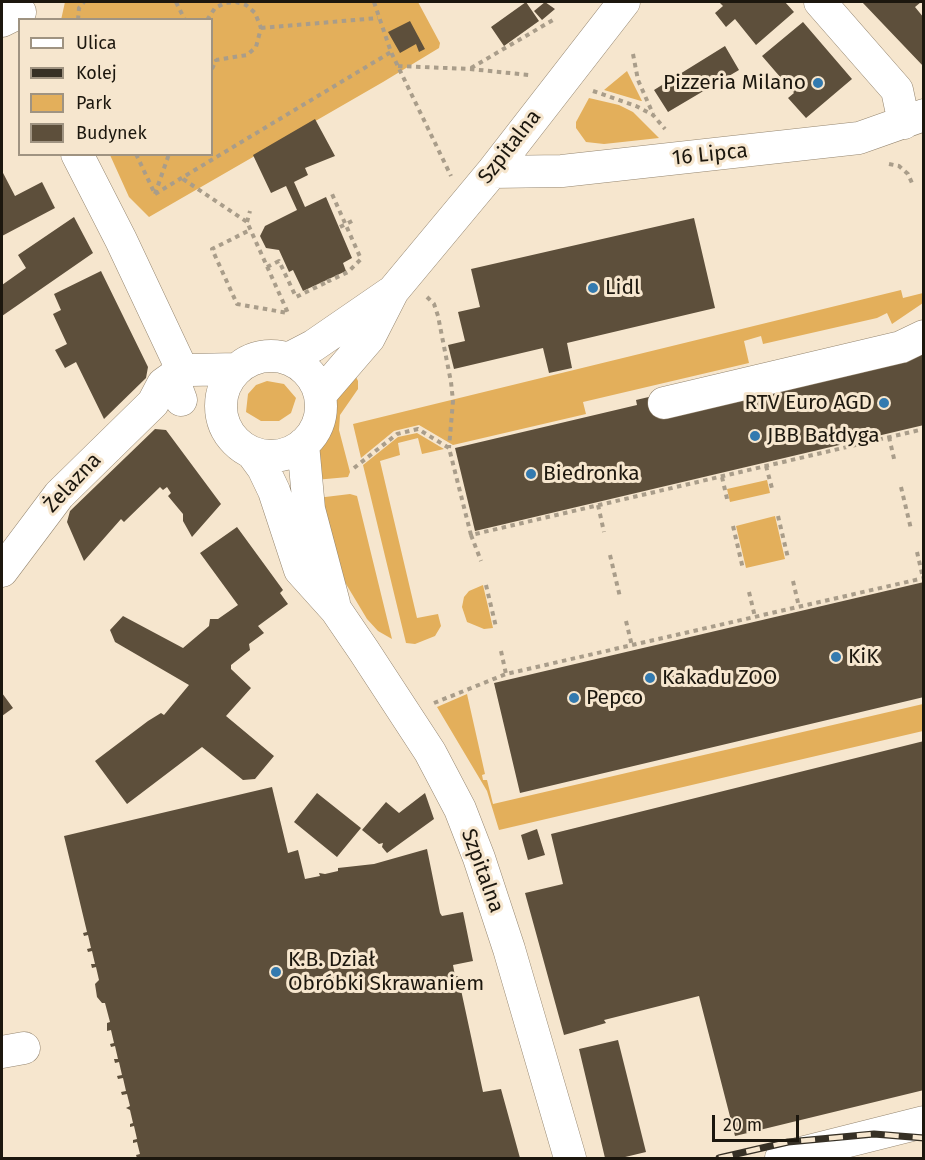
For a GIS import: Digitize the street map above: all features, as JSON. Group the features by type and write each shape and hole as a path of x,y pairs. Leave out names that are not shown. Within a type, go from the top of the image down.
{"street":[{"name":"Szpitalna","path":"320,395 369,338 393,291 492,172 624,2"},
{"path":"820,2 897,90 914,119"},
{"name":"16 Lipca","path":"492,172 562,171 860,138 914,119"},
{"path":"78,156 121,240 178,361 171,392"},
{"name":"Szpitalna","path":"288,359 313,346 393,291"},
{"path":"664,403 890,350 924,336"},
{"path":"265,356 288,359 309,373 320,395 320,418 314,433 290,453 275,456 252,453 233,440 225,427 221,412 224,389 237,369 250,361 265,356"},
{"path":"171,392 206,368 237,369"},
{"path":"171,392 221,412"},
{"name":"Żelazna","path":"2,571 59,495 171,392"},
{"name":"Szpitalna","path":"303,444 310,518 336,610"},
{"name":"Szpitalna","path":"252,453 263,468 274,491 300,570 336,610 430,752 460,809 509,949 570,1158"},
{"path":"781,1158 924,1122"}],"path":[{"path":"78,18 84,2"},
{"path":"176,2 184,18"},
{"path":"374,2 391,52 452,177"},
{"path":"208,18 215,8 225,3 247,3 255,13 261,28 256,47 247,55 216,60"},
{"path":"261,28 378,18"},
{"path":"470,69 553,20"},
{"path":"155,194 391,52"},
{"path":"633,54 638,80 653,115 668,132"},
{"path":"213,57 216,60"},
{"path":"213,67 216,60"},
{"path":"398,66 470,69 531,75"},
{"path":"593,91 622,100 653,115"},
{"path":"137,156 155,194"},
{"path":"155,194 168,156"},
{"path":"889,164 899,166 908,174 912,183"},
{"path":"183,178 247,222 288,313 237,304 212,249 250,230"},
{"path":"267,267 279,261 296,297 348,272 361,258 332,194"},
{"path":"247,222 250,211"},
{"path":"340,227 356,219"},
{"path":"427,297 434,304 438,316 451,382 453,401 449,448 471,535 481,561"},
{"path":"354,468 397,434 418,429 449,448"},
{"path":"471,535 924,429"},
{"path":"889,437 895,463"},
{"path":"766,466 773,492"},
{"path":"722,477 728,503"},
{"path":"901,487 911,529"},
{"path":"598,505 604,532"},
{"path":"778,516 788,558"},
{"path":"733,526 743,569"},
{"path":"428,705 506,674 923,578 917,552"},
{"path":"610,555 620,597"},
{"path":"793,581 799,607"},
{"path":"486,585 496,627"},
{"path":"749,592 755,617"},
{"path":"626,621 632,646"},
{"path":"501,651 506,674"}],"green space":[{"path":"65,2 418,2 440,43 439,48 383,82 149,217 129,197 110,156 213,156 213,18 61,18"},
{"path":"627,71 642,101 604,90"},
{"path":"589,98 619,105 633,112 659,138 604,144 586,142 576,128 576,122"},
{"path":"901,290 903,298 923,293 923,303 892,324 887,313 877,318 763,344 761,336 744,341 749,363 583,402 586,414 453,445 419,425 394,431 361,458 353,424"},
{"path":"354,373 358,381 358,389 340,415 339,430 350,472 348,477 315,480 316,452 339,395"},
{"path":"267,381 284,384 296,398 291,413 279,421 261,421 246,412 248,394 256,385"},
{"path":"417,433 444,449 422,454 418,438 398,443 400,455 380,461 417,618 438,614 441,626 435,636 415,644 406,643 363,465 398,437"},
{"path":"767,480 770,493 730,502 727,489"},
{"path":"350,494 357,496 392,639 378,631 367,619 337,569 317,498"},
{"path":"775,516 785,559 746,568 736,526"},
{"path":"483,585 493,628 484,629 467,622 462,607 464,597 469,591"},
{"path":"467,694 485,774 482,775 483,780 487,780 493,804 923,704 923,731 499,830 487,791 437,707"}],"building":[{"path":"526,2 539,21 504,46 491,27"},
{"path":"545,2 555,9 542,20 534,11"},
{"path":"719,2 785,2 794,12 756,45 735,19 726,27 715,13 723,6"},
{"path":"862,2 921,2 915,7 924,18 924,67"},
{"path":"410,21 425,49 419,52 416,44 400,53 388,32"},
{"path":"803,22 852,79 806,118 788,98 794,93 762,56"},
{"path":"725,46 739,70 668,112 654,90"},
{"path":"315,119 335,156 305,168 308,175 294,182 305,207 326,197 352,258 343,263 346,271 303,291 293,270 289,272 279,250 266,248 260,236 265,226 297,210 286,186 271,193 253,155"},
{"path":"2,171 15,196 42,182 55,208 2,236"},
{"path":"74,217 93,253 2,316 2,285 26,268 18,255"},
{"name":"Lidl","path":"694,218 715,308 567,343 572,368 549,373 543,348 454,369 448,345 465,341 458,312 480,307 471,269"},
{"path":"101,271 148,367 146,378 104,419 76,362 65,368 55,350 67,344 53,314 61,310 54,294"},
{"path":"924,354 924,425 475,531 455,448 637,405 636,400 653,396 658,418"},
{"path":"155,429 166,430 221,504 192,537 183,521 183,514 168,496 171,493 167,487 163,490 160,487 124,522 121,519 84,561 67,522 70,511"},
{"path":"237,527 283,590 280,593 288,604 258,626 264,633 249,644 250,650 231,665 231,669 251,688 226,716 274,756 255,779 243,780 202,747 127,804 95,761 148,721 161,713 164,715 189,685 115,642 110,630 123,616 183,648 209,626 210,619 218,619 238,605 200,553"},
{"path":"924,582 924,697 520,793 494,683"},
{"path":"2,693 13,708 2,716"},
{"path":"924,741 924,1090 735,1136 699,996 604,1020 606,1023 564,1035 525,893 563,884 551,834"},
{"name":"K.B. Dział Obróbki Skrawaniem","path":"272,787 288,853 298,850 305,879 320,876 319,873 338,871 338,868 374,864 427,849 440,913 442,916 463,912 473,961 453,965 455,976 458,976 483,1092 501,1089 520,1158 137,1158 136,1155 140,1154 137,1142 133,1143 133,1140 137,1139 134,1126 130,1127 133,1123 130,1110 126,1108 130,1106 127,1094 122,1095 121,1092 126,1091 123,1078 118,1079 117,1076 122,1075 119,1062 115,1063 114,1059 118,1059 115,1046 111,1047 110,1044 114,1043 111,1030 107,1031 107,1023 110,1022 105,1003 97,997 95,984 99,980 96,967 92,968 91,964 95,964 92,951 88,952 87,949 91,948 88,935 84,936 83,933 87,932 64,836"},
{"path":"317,793 361,828 337,857 294,822"},
{"path":"425,793 434,819 387,853 382,847 383,843 379,844 362,830 386,802 399,813"},
{"path":"537,829 545,855 528,860 521,835"},
{"path":"618,1040 646,1152 621,1158 605,1158 579,1049"}],"railway":[{"path":"719,1158 788,1142 874,1134 924,1138"}],"place":[{"name":"Pizzeria Milano","path":"818,83"},
{"name":"Lidl","path":"593,288"},
{"name":"RTV Euro AGD","path":"884,403"},
{"name":"JBB Bałdyga","path":"755,436"},
{"name":"Biedronka","path":"531,474"},
{"name":"KiK","path":"836,657"},
{"name":"Kakadu ZOO","path":"650,678"},
{"name":"Pepco","path":"574,698"},
{"name":"K.B. Dział Obróbki Skrawaniem","path":"276,972"}]}
